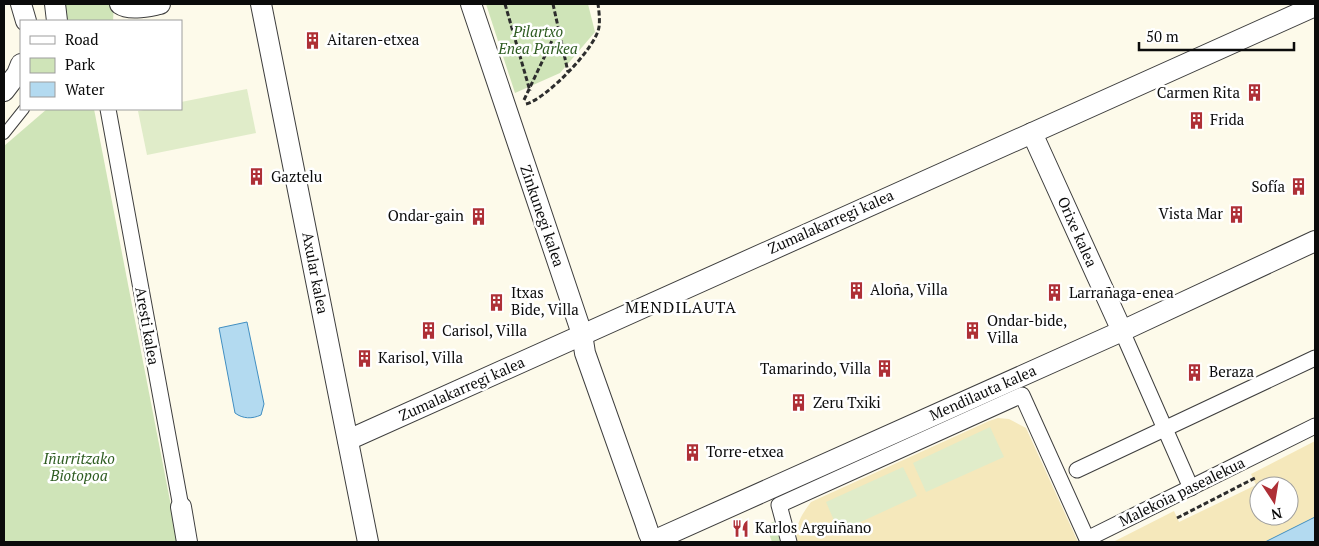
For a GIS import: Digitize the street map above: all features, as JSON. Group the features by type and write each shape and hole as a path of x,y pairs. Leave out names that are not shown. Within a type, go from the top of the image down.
{"street":[{"path":"21,4 26,20"},
{"path":"55,4 57,20"},
{"path":"122,10 160,4"},
{"name":"Axular kalea","path":"261,4 368,542"},
{"name":"Zinkunegi kalea","path":"470,4 582,334 585,353 653,541"},
{"name":"Zumalakarregi kalea","path":"348,440 1315,6"},
{"path":"4,91 17,74 20,66"},
{"name":"Aresti kalea","path":"108,110 187,542"},
{"name":"Orixe kalea","path":"1032,133 1123,335"},
{"name":"Mendilauta kalea","path":"653,541 1123,335 1315,241"},
{"path":"1123,335 1191,488"},
{"path":"1077,470 1315,358"},
{"name":"Malekoia pasealekua","path":"789,542 779,505 1022,395 1087,539 1315,426"}],"lane":[{"path":"4,134 23,110"}],"path":[{"path":"505,4 530,90"},
{"path":"553,4 568,72"},
{"path":"558,28 530,90 521,105 534,102 553,87 568,72 593,40 599,28 598,4"},
{"path":"1177,518 1249,481"}],"green space":[{"path":"60,4 114,4 113,20 64,20"},
{"name":"Pilartxo Enea Parkea","path":"486,4 588,4 595,32 560,73 515,93"},
{"path":"247,89 256,133 147,155 138,111 182,110 182,102"},
{"name":"Iñurritzako Biotopoa","path":"46,110 94,110 178,542 4,542 4,146"},
{"path":"990,427 1004,457 926,492 913,463"},
{"path":"903,467 917,496 839,532 826,502"},
{"path":"778,520 784,542 772,542 766,525"}],"sand":[{"path":"998,418 1009,419 1026,428 1078,542 797,542 798,525 811,502"},
{"path":"1315,441 1315,542 1113,542 1174,511 1179,522 1249,488 1249,526 1299,526 1299,476 1252,476 1251,474"}],"water":[{"path":"247,322 264,404 261,415 251,418 235,413 219,328"},
{"path":"1315,517 1315,542 1265,542 1299,526"}],"place":[{"name":"Aitaren-etxea","path":"313,40"},
{"name":"Carmen Rita","path":"1254,93"},
{"name":"Frida","path":"1196,120"},
{"name":"Gaztelu","path":"257,177"},
{"name":"Sofía","path":"1299,187"},
{"name":"Vista Mar","path":"1237,214"},
{"name":"Ondar-gain","path":"478,216"},
{"name":"Aloña, Villa","path":"856,290"},
{"name":"Larrañaga-enea","path":"1055,293"},
{"name":"Itxas Bide, Villa","path":"497,302"},
{"name":"Ondar-bide, Villa","path":"973,330"},
{"name":"Carisol, Villa","path":"428,331"},
{"name":"Karisol, Villa","path":"364,358"},
{"name":"Tamarindo, Villa","path":"885,369"},
{"name":"Beraza","path":"1195,372"},
{"name":"Zeru Txiki","path":"799,403"},
{"name":"Torre-etxea","path":"692,452"},
{"name":"Karlos Arguiñano","path":"741,528"}],"district":[{"name":"MENDILAUTA","path":"681,307"}]}
